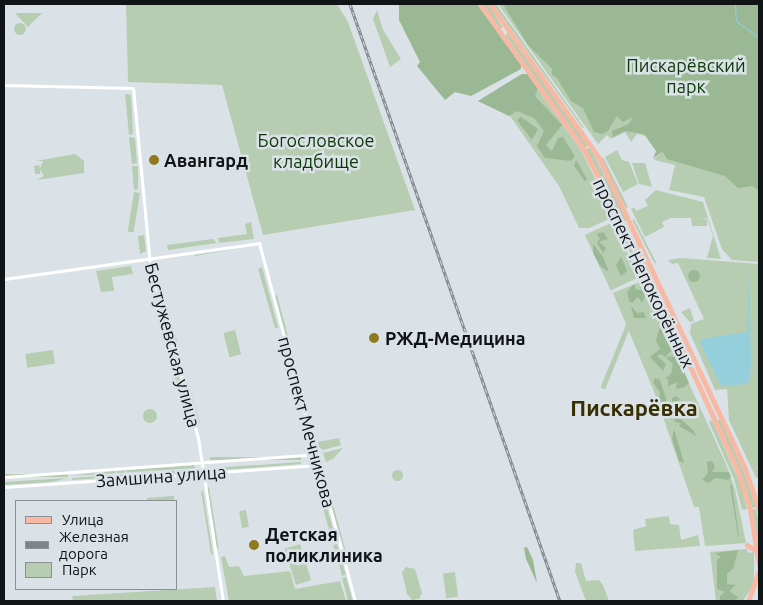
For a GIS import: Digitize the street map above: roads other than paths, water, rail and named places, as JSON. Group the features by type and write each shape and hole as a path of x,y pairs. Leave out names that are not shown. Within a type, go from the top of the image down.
{"main road":[{"name":"проспект Непокорённых","path":"480,4 584,150 639,255 737,469 750,509 759,565"},
{"name":"проспект Непокорённых","path":"490,4 594,150 683,333 744,466 759,510"},
{"path":"501,34 508,28"},
{"path":"676,336 683,333"},
{"path":"747,545 758,552"},
{"path":"748,601 759,571"}],"street":[{"name":"Бестужевская улица","path":"4,85 133,88 149,258 198,438 223,601"},
{"name":"проспект Мечникова","path":"149,258 259,243 355,601"},
{"path":"4,279 149,258"},
{"name":"Замшина улица","path":"4,477 316,454"},
{"name":"Замшина улица","path":"4,487 318,465"}],"water":[{"path":"749,268 751,367 748,384 721,386 700,342 702,339 747,332"}],"waterway":[{"path":"735,4 736,21 759,38"},
{"path":"755,189 759,190"}],"railway":[{"path":"350,4 560,601"}],"place":[{"name":"Авангард","path":"154,160"},
{"name":"РЖД-Медицина","path":"374,338"},
{"name":"Детская поликлиника","path":"254,545"}],"district":[{"name":"Пискарёвка","path":"634,408"}],"park label":[{"name":"Пискарёвский парк","path":"686,76"},
{"name":"Богословское кладбище","path":"316,151"}]}
